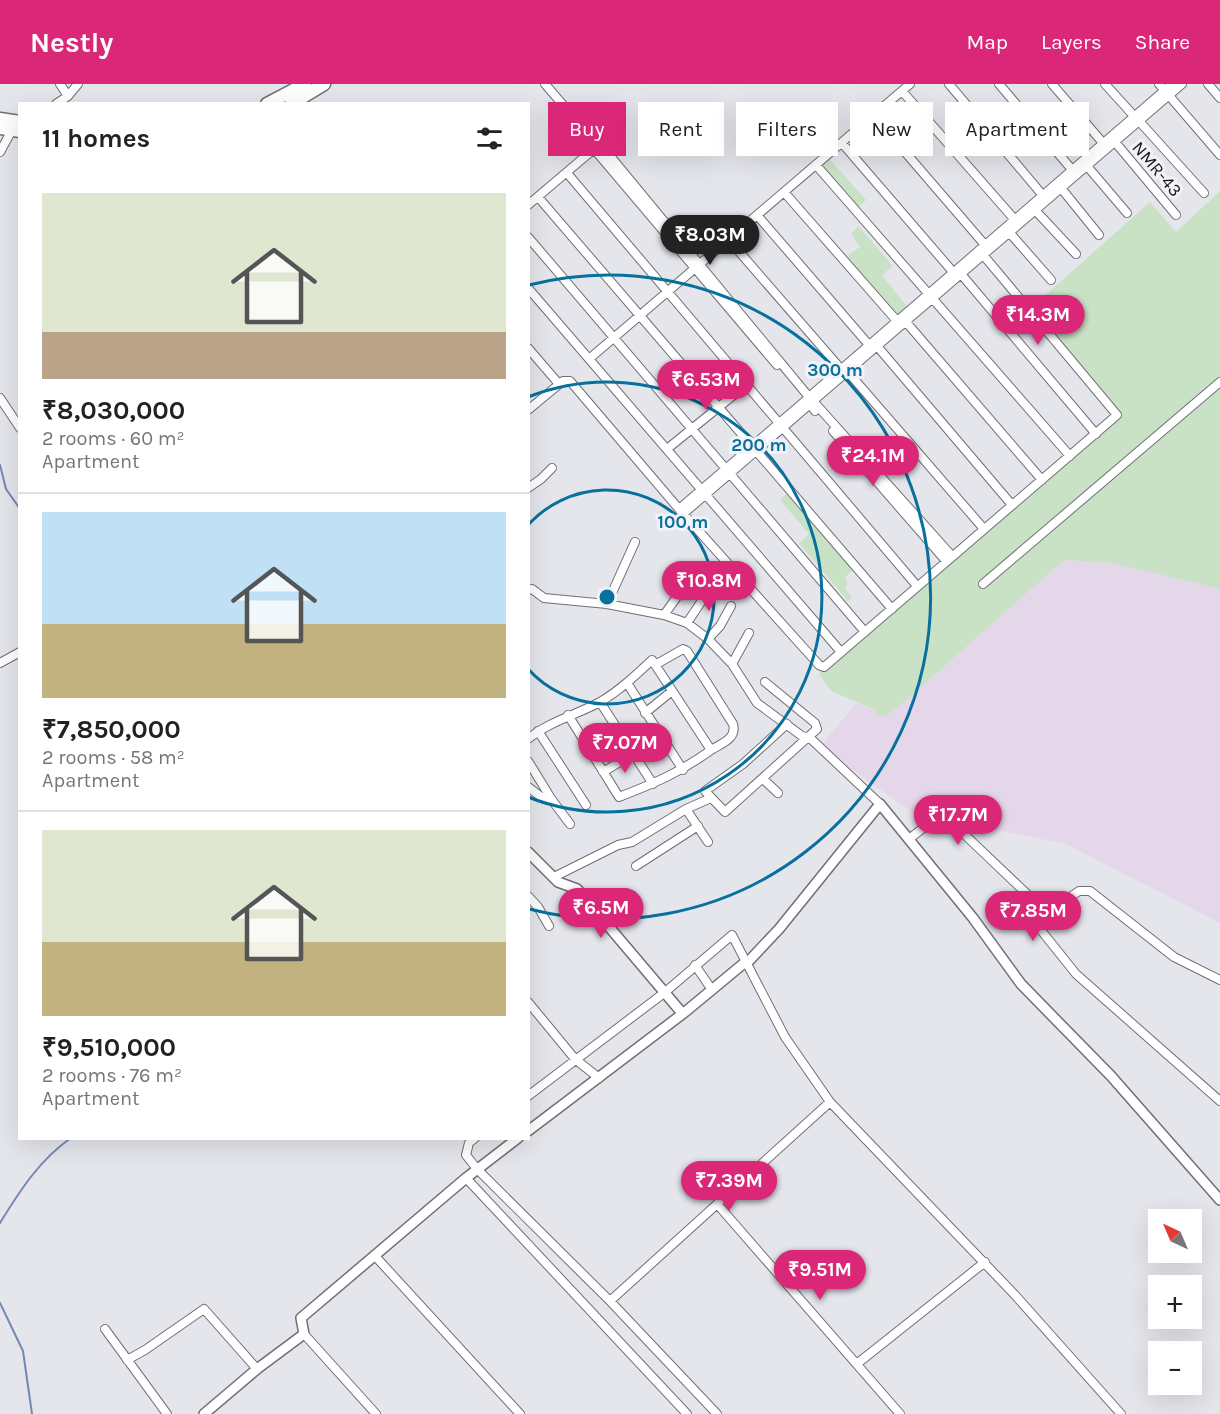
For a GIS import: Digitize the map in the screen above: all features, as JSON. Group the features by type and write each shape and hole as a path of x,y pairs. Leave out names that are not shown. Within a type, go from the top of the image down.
{"main road":[{"path":"271,102 304,84"},
{"path":"294,102 324,84"},
{"path":"0,119 13,128"}],"street":[{"path":"60,84 68,96"},
{"path":"59,102 68,96 78,84"},
{"path":"545,84 560,102"},
{"path":"889,102 910,84"},
{"path":"949,84 1045,198"},
{"path":"999,84 1074,173"},
{"path":"1052,84 1103,143"},
{"path":"1105,84 1204,193"},
{"path":"982,250 1009,232 1074,173 1087,166 1114,142 1164,90 1173,84"},
{"path":"1164,90 1182,84"},
{"path":"1208,84 1220,98"},
{"path":"1164,90 1220,155"},
{"path":"902,91 1015,220"},
{"path":"681,512 1015,220 1060,188 1103,143 1136,119"},
{"path":"0,152 13,128"},
{"path":"589,359 850,136"},
{"name":"NMR-43","path":"1114,142 1176,214"},
{"path":"842,143 1096,434"},
{"path":"530,204 585,156"},
{"path":"610,156 698,267 809,400 949,559"},
{"path":"530,408 559,384 566,380 570,381 681,512 819,665 824,667 827,665 1117,415 906,156"},
{"path":"816,165 1070,456"},
{"path":"1087,166 1127,213"},
{"path":"567,173 917,586"},
{"path":"1060,188 1099,235"},
{"path":"784,192 1042,480"},
{"path":"537,197 892,609"},
{"path":"1035,210 1076,254"},
{"path":"757,215 1012,505"},
{"path":"1009,232 1051,280"},
{"path":"530,239 865,632"},
{"path":"729,240 984,529"},
{"path":"530,290 841,652"},
{"path":"530,350 559,384"},
{"path":"983,584 1220,382"},
{"path":"667,449 746,385"},
{"path":"0,398 18,425"},
{"path":"530,487 542,479 552,468"},
{"path":"607,604 635,542"},
{"path":"664,615 684,587"},
{"path":"687,623 711,587"},
{"path":"530,590 544,598 607,604 664,615 687,623 708,639 732,664 756,703 802,736 810,738 880,804 973,918 1021,984 1111,1076 1220,1200"},
{"path":"708,639 720,626 732,606"},
{"path":"732,664 749,633"},
{"path":"568,715 619,797 683,770 732,737 735,731 733,724 687,651 683,649 678,651 655,665"},
{"path":"0,663 18,653"},
{"path":"530,737 568,715 600,702 627,683 652,660 711,750"},
{"path":"765,682 815,723 818,729 725,812 705,791 743,764 787,724"},
{"path":"627,683 683,770"},
{"path":"645,713 672,691"},
{"path":"600,702 652,784"},
{"path":"586,744 615,727"},
{"path":"538,731 586,805"},
{"path":"603,772 633,754"},
{"path":"530,764 570,824"},
{"path":"763,779 778,794"},
{"path":"530,788 544,799 552,800"},
{"path":"554,877 618,845 632,842 686,809 711,798"},
{"path":"530,1130 600,1078 743,964 746,964 778,929 880,804"},
{"path":"686,809 708,842"},
{"path":"909,839 940,815 944,815 1047,914"},
{"path":"636,866 698,826"},
{"path":"530,854 558,882 577,889 682,1013"},
{"path":"1220,980 1174,957 1090,891 1079,891 1047,914 1040,922 1040,929 1076,974 1220,1101"},
{"path":"530,898 549,926"},
{"path":"530,1094 664,993 732,935 785,1037 830,1102 985,1262 1121,1414"},
{"path":"695,965 712,990"},
{"path":"530,1004 575,1059 600,1078"},
{"path":"610,1301 830,1102"},
{"path":"473,1140 469,1143 466,1155 477,1169 610,1301 717,1414"},
{"path":"376,1414 304,1334 301,1318 466,1178 515,1140"},
{"path":"466,1178 687,1414"},
{"path":"718,1205 858,1363 900,1414"},
{"path":"375,1256 520,1414"},
{"path":"858,1363 985,1262"},
{"path":"127,1360 204,1309 257,1369"},
{"path":"105,1329 167,1414"},
{"path":"204,1414 257,1369 304,1334"}],"shaded area":[{"path":"1064,560 1113,563 1220,589 1220,923 1066,844 913,813 820,747 856,703 888,715 896,709"}],"green space":[{"path":"827,156 866,200 854,211 816,165"},
{"path":"1220,191 1220,589 1113,563 1064,560 888,715 879,717 875,710 831,691 819,674 1121,415 1032,307 1150,202 1176,232"},
{"path":"858,226 893,266 882,275 908,308 897,317 847,256 860,247 851,234"},
{"path":"789,491 855,568 845,577 848,584 845,588 852,598 848,601 799,543 809,534 780,500"}],"waterway":[{"path":"0,465 6,489 18,506"},
{"path":"0,1223 40,1166 68,1140"},
{"path":"0,1303 23,1351 32,1414"}]}
